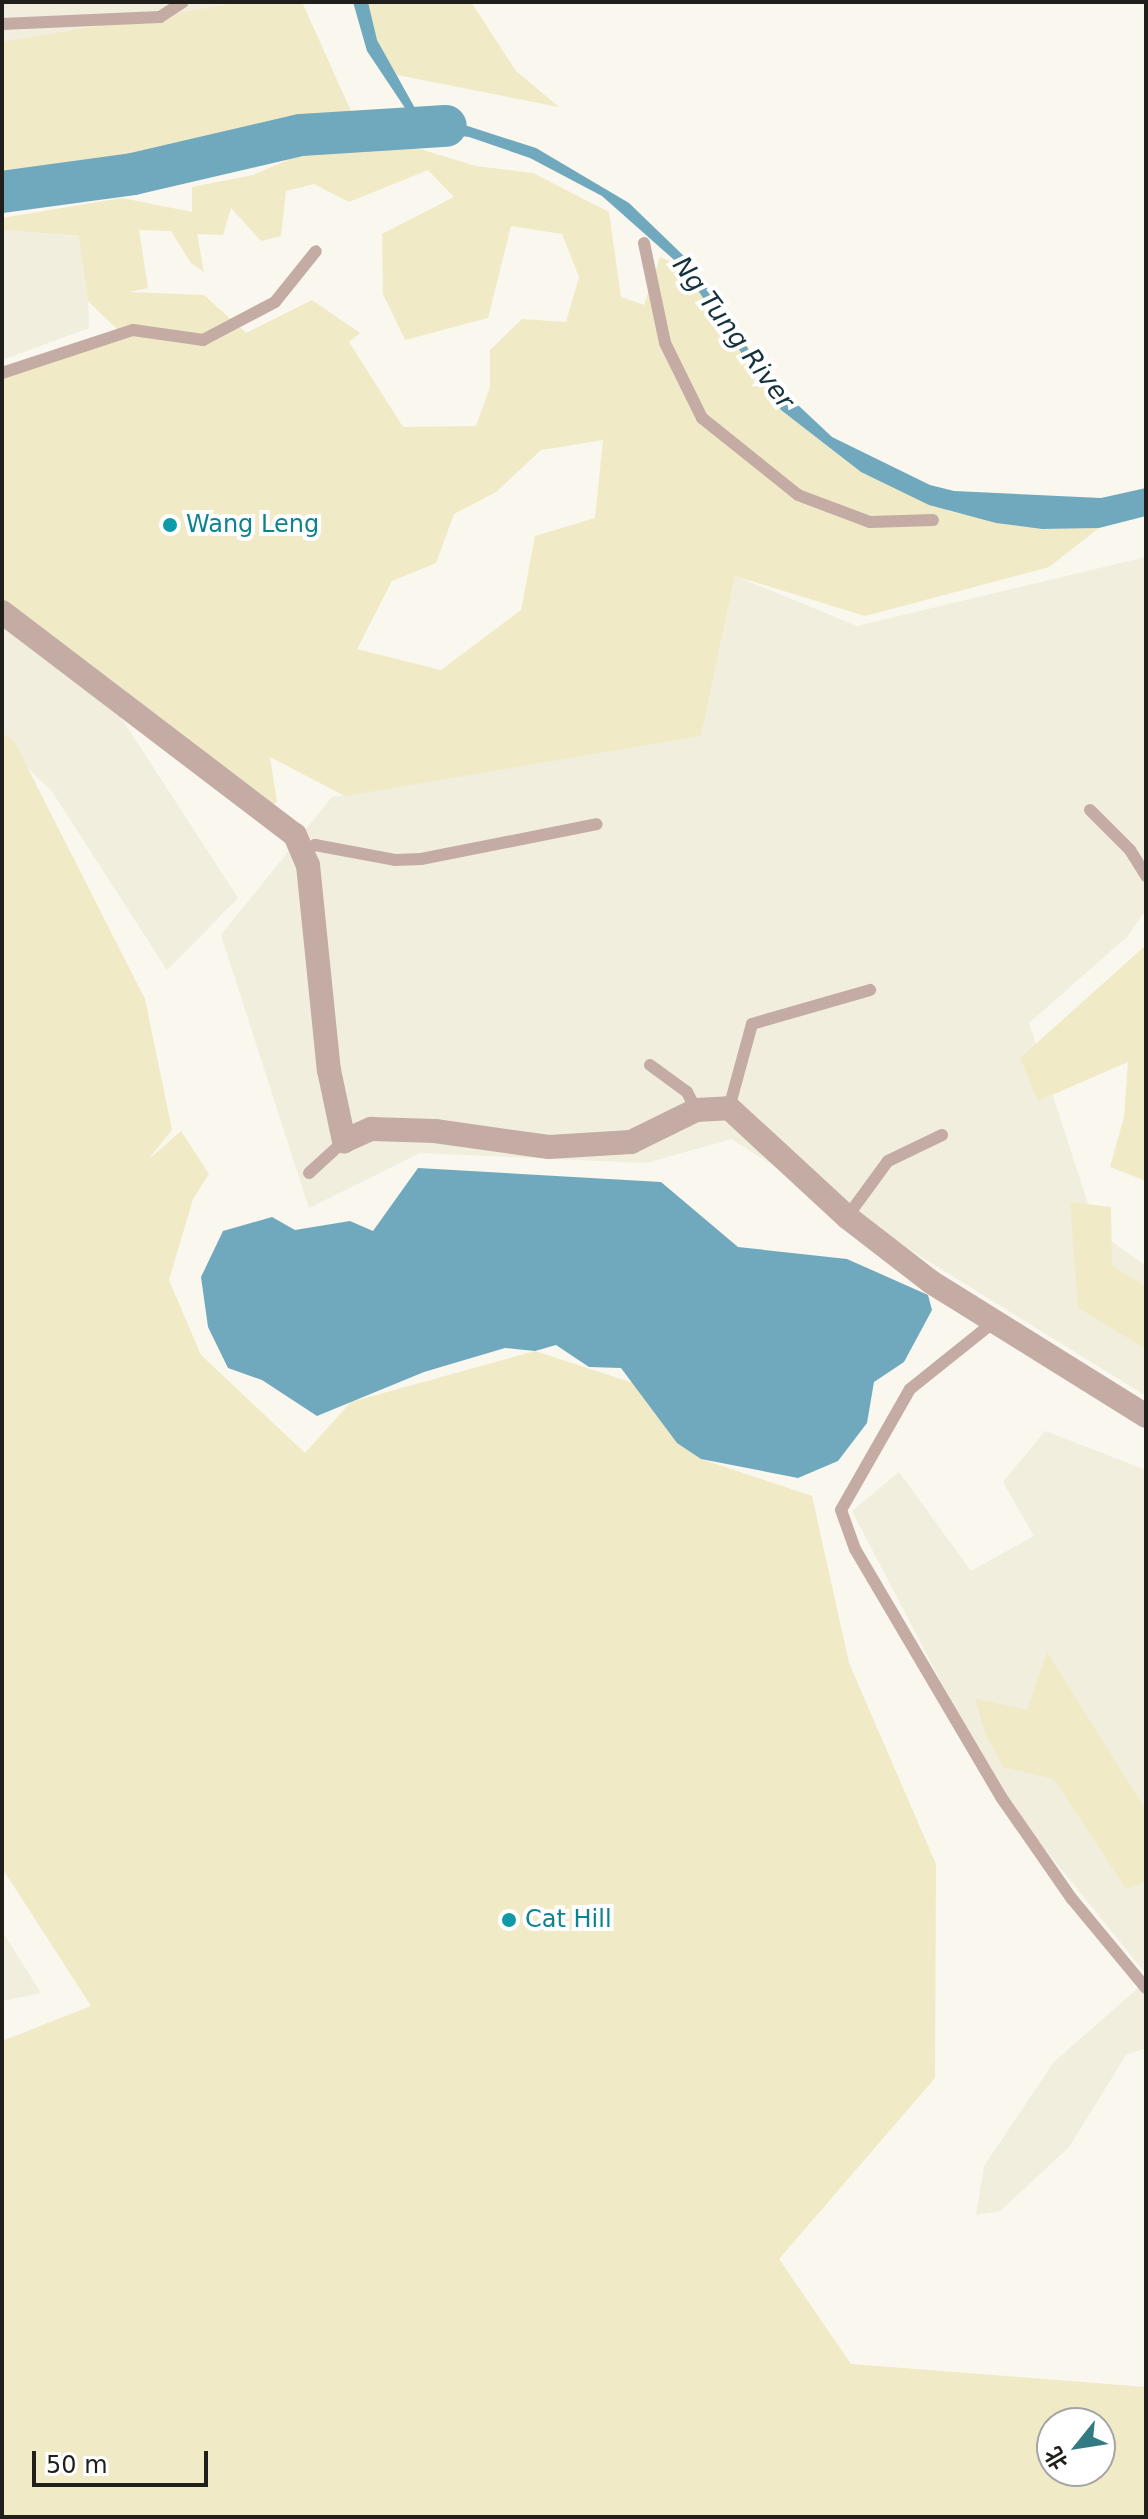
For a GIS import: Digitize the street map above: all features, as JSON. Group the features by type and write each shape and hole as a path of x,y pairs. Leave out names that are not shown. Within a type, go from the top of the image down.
{"street":[{"path":"2,612 295,835 304,850 329,1070 344,1141 371,1129 435,1131 549,1147 631,1142 696,1110 729,1108 847,1217 931,1282 1146,1416"}],"lane":[{"path":"2,24 160,17 183,2"},
{"path":"644,243 665,343 702,418 798,495 870,522 933,520"},
{"path":"2,373 133,330 203,340 275,302 316,251"},
{"path":"1090,810 1130,850 1146,876"},
{"path":"304,850 315,845 395,860 421,859 597,824"},
{"path":"729,1108 752,1024 870,990"},
{"path":"650,1065 687,1092 696,1110"},
{"path":"847,1217 888,1161 942,1135"},
{"path":"309,1173 344,1141"},
{"path":"995,1321 910,1389 841,1510 855,1549 1001,1797 1072,1899 1146,1988"}],"shaded area":[{"path":"2,2 246,2 2,46"},
{"path":"243,2 302,2 359,129 301,135 87,183 2,192 2,42"},
{"path":"355,2 471,2 516,71 559,107 392,74"},
{"path":"361,143 413,147 476,166 533,173 609,212 621,297 644,305 660,257 681,266 781,410 861,472 952,512 1042,529 1099,528 1049,567 865,616 735,576 701,736 345,796 270,757 277,802 254,818 2,622 2,373 121,333 88,301 79,236 2,230 2,218 122,198 192,212 192,187 253,175 309,151","holes":["428,170 454,197 382,234 383,294 405,340 488,318 511,226 562,234 579,277 566,322 522,319 490,350 490,387 476,426 403,427 349,342 360,333 312,300 246,333 204,295 129,292 148,288 139,230 171,231 191,263 204,272 197,234 223,235 231,208 261,241 281,236 286,191 314,184 349,202","603,440 595,518 535,536 521,610 441,670 357,649 392,581 436,563 454,514 496,492 541,450"]},
{"path":"2,230 86,237 89,328 2,360"},
{"path":"1146,557 1146,910 1127,937 1029,1023 1097,1231 1146,1266 1146,1396 731,1139 646,1163 420,1153 309,1208 221,935 332,797 701,736 735,576 857,626"},
{"path":"2,618 118,713 238,898 167,970 51,790 2,744"},
{"path":"2,733 14,741 145,999 172,1130 148,1160 181,1131 209,1174 193,1199 169,1280 201,1355 305,1453 351,1402 535,1351 633,1383 701,1459 812,1496 849,1663 936,1864 935,2078 779,2259 851,2364 1146,2387 1146,2517 2,2517 2,2041 91,2006 2,1868"},
{"path":"1146,945 1146,1181 1110,1167 1124,1117 1128,1062 1038,1101 1020,1058"},
{"path":"1070,1202 1111,1207 1112,1265 1146,1287 1146,1349 1078,1308"},
{"path":"1045,1431 1146,1470 1146,1974 998,1791 852,1511 899,1472 971,1571 1034,1536 1003,1482"},
{"path":"1047,1652 1146,1810 1146,1881 1126,1889 1054,1779 1003,1767 985,1734 975,1698 1027,1710"},
{"path":"2,1931 41,1993 2,2001"},
{"path":"1146,1981 1146,2048 1126,2055 1069,2147 1000,2211 976,2215 984,2166 1054,2062"}],"water":[{"name":"Ng Tung River","path":"353,2 368,2 377,40 421,119 449,120 536,148 629,203 688,260 766,375 832,437 930,485 954,491 1101,498 1146,488 1146,516 1099,528 1042,529 996,523 929,505 861,472 781,410 681,266 602,196 530,158 469,137 389,127 413,120 367,51"},
{"path":"418,1168 661,1182 738,1247 847,1259 928,1295 932,1310 904,1362 874,1382 867,1423 838,1461 798,1478 701,1459 677,1443 621,1368 589,1367 556,1345 535,1351 505,1348 424,1372 317,1416 262,1380 228,1368 208,1327 201,1277 223,1231 272,1217 295,1230 350,1221 373,1231"}],"waterway":[{"name":"Ng Tung River","path":"2,192 133,174 301,135 446,126"}],"place":[{"name":"Wang Leng","path":"170,525"},
{"name":"Cat Hill","path":"509,1920"}]}
